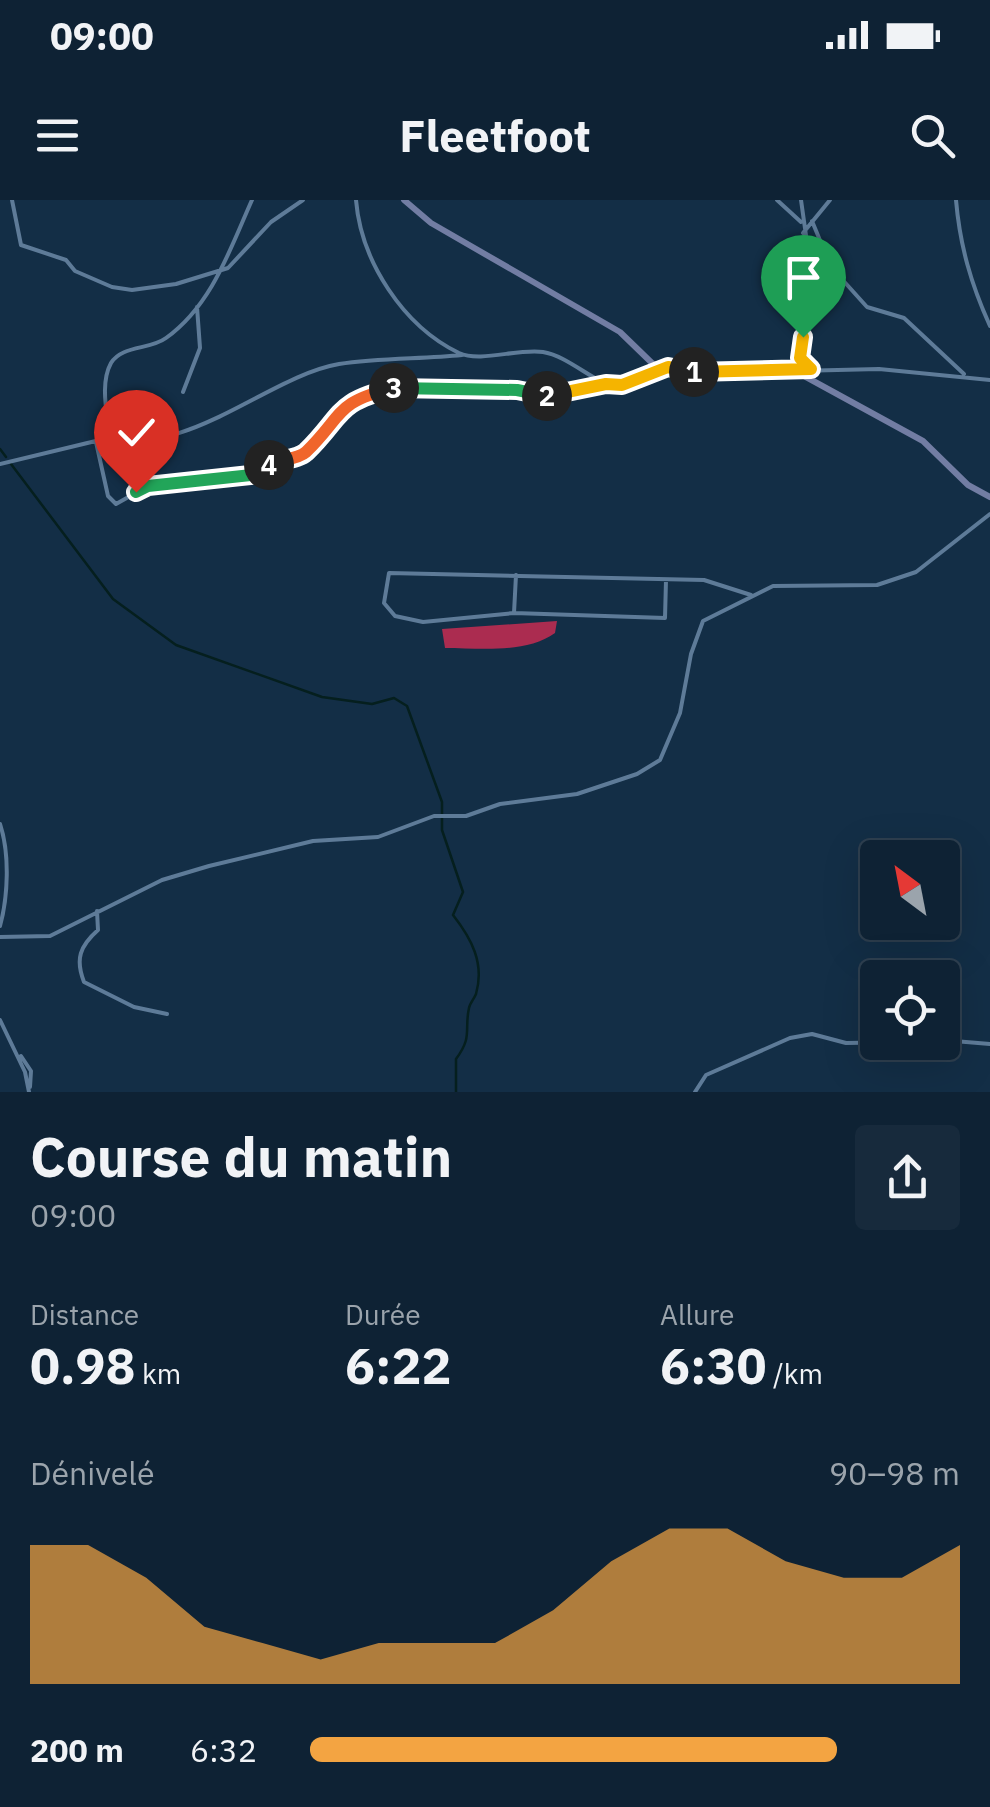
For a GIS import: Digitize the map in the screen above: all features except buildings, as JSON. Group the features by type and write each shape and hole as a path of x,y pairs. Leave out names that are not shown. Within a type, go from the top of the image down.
{"street":[{"path":"12,200 21,245 66,260 75,271 112,287 132,290 176,284 221,270 272,222 303,200"},
{"path":"109,433 106,386 112,361 120,353 155,345 170,336 197,307 221,270 252,200"},
{"path":"356,200 384,285 411,318 462,355"},
{"path":"404,200 431,223 620,332 653,364 693,372 811,369 964,374 990,380"},
{"path":"777,200 801,222"},
{"path":"801,200 802,233 813,285 800,358 811,369"},
{"path":"802,233 830,200"},
{"path":"956,200 956,230 970,283 990,326"},
{"path":"812,222 831,267 867,307 904,318 964,374"},
{"path":"182,392 200,348 197,307"},
{"path":"109,433 130,441 162,438 336,364 538,351 554,354 606,384"},
{"path":"96,442 108,496 116,504 148,486 260,474 271,462 303,456 328,422 359,396 401,386 517,390 549,396 606,384 622,385 668,367"},
{"path":"795,371 923,441 968,485 990,497"},
{"path":"0,464 96,442 109,433"},
{"path":"0,937 50,936 162,880 209,866 313,842 378,837 434,816 466,816 500,804 577,794 637,774 660,760 680,713 691,654 703,621 773,586 878,585 904,576 940,555 990,514"},
{"path":"666,580 665,618 514,613 423,622 395,616 384,603 389,574 704,580 751,595"},
{"path":"514,613 516,575"},
{"path":"0,824 5,838 6,902 0,926"},
{"path":"97,911 98,930 83,943 78,965 84,982 134,1008 166,1014"},
{"path":"0,1020 18,1054 29,1092 32,1070 18,1054"},
{"path":"695,1092 706,1075 790,1038 812,1034 860,1043"},
{"path":"960,1042 990,1044"}],"shaded area":[{"path":"557,621 555,633 543,640 502,648 445,648 442,629"}],"waterway":[{"path":"0,449 6,457"},
{"path":"11,464 113,599 176,645 322,697 372,704 394,698 407,706 442,802 442,830 463,892 453,915 471,942 479,972 466,1039 456,1059 456,1092"}],"route":[{"path":"136,492 148,486 197,478 260,474 271,462 303,456 328,422 359,396 401,386 517,390 549,396 606,384 622,385 668,367 693,372 811,369 800,358 803,337"}]}
